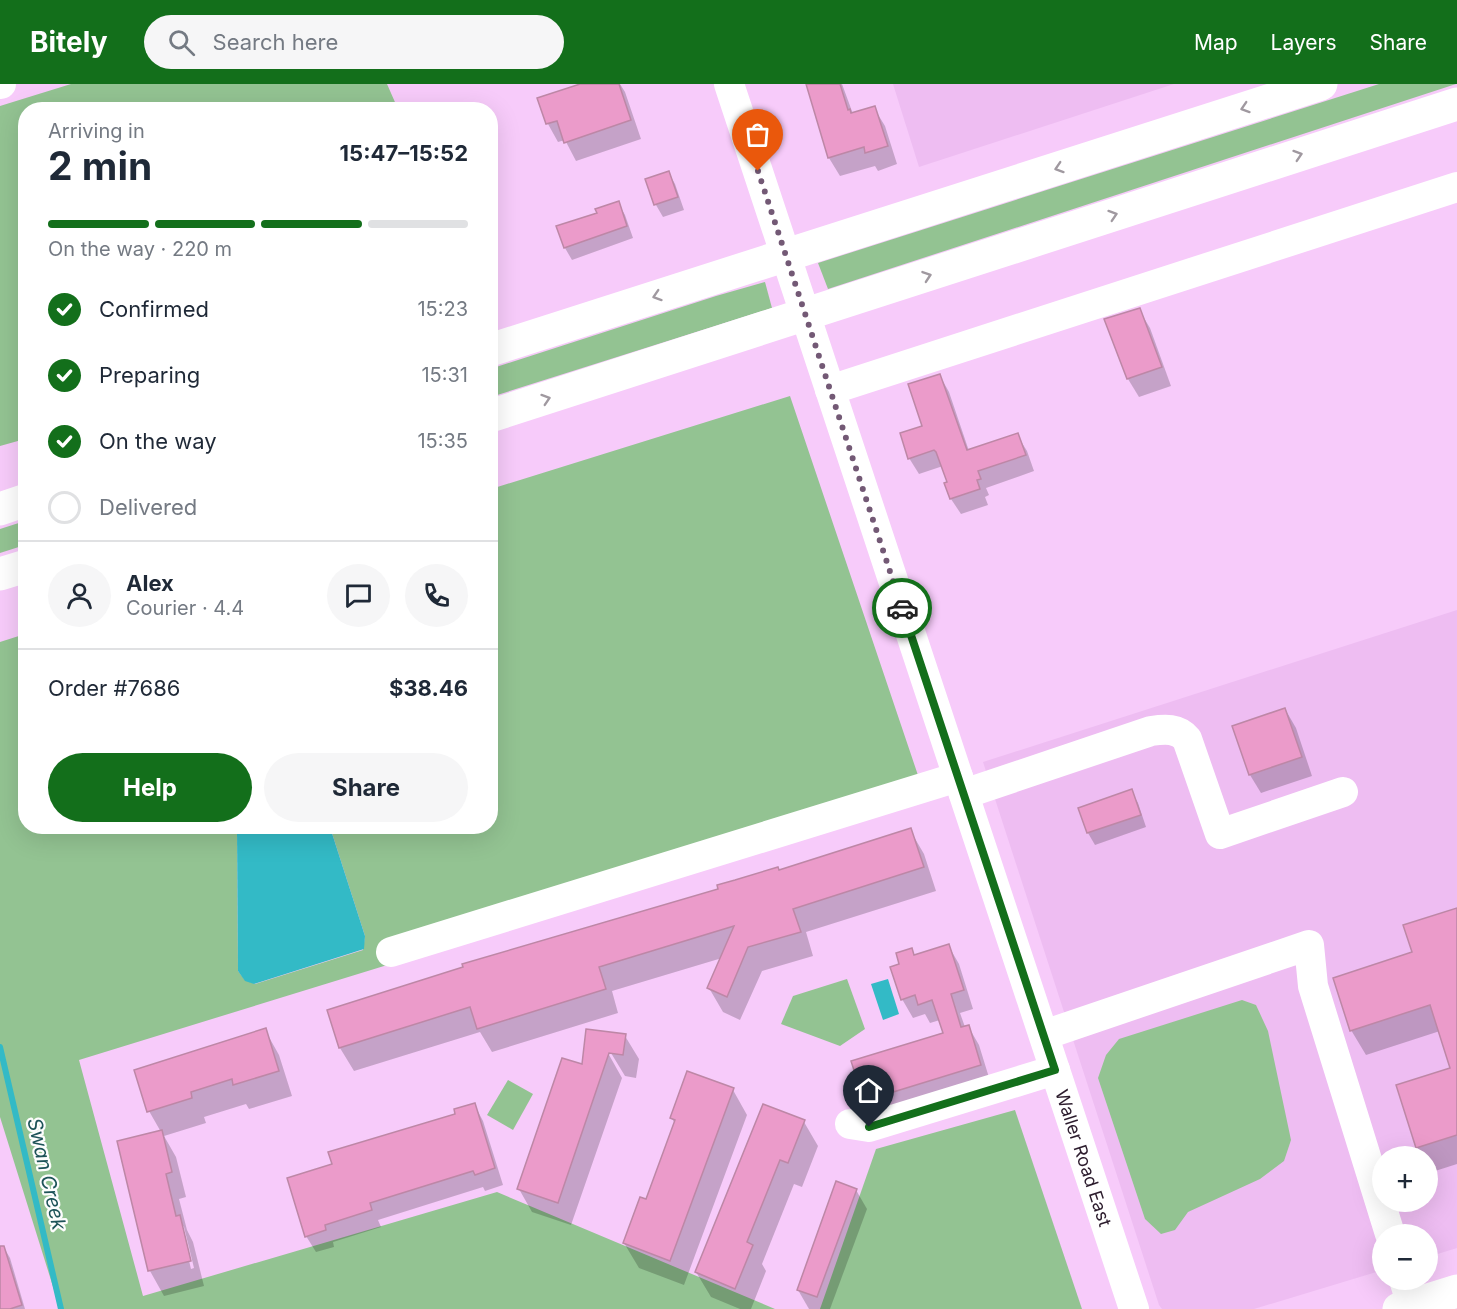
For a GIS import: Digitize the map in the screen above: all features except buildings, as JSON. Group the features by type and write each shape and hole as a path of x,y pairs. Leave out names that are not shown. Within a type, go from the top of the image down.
{"main road":[{"path":"498,347 1321,84"},
{"path":"498,413 1457,104"},
{"path":"0,509 18,503"},
{"path":"0,574 18,568"},
{"path":"1405,1298 1457,1291"}],"street":[{"name":"Waller Road East","path":"729,84 1134,1309"},
{"path":"830,390 1457,187"},
{"path":"391,952 1151,731 1165,729 1182,732 1187,739 1220,834 1342,792"},
{"path":"1044,1035 1309,945 1313,986 1387,1224"},
{"path":"850,1124 869,1127 1055,1070"}],"shaded area":[{"path":"71,84 387,84 395,102 18,102 18,441 0,446 0,106"},
{"path":"893,84 1174,84 919,167"},
{"path":"1379,84 1456,84 828,289 818,263"},
{"path":"765,282 772,308 498,395 498,366"},
{"path":"790,396 926,799 79,1060 143,1296 497,1192 775,1309 60,1309 0,1117 0,642 18,636 18,834 237,834 238,971 245,980 255,984 363,950 365,936 332,834 498,834 498,487"},
{"path":"18,523 18,547 0,553 0,529"},
{"path":"1457,610 1457,1248 1438,1254 1438,1224 1372,1224 1372,1273 1254,1309 1162,1309 983,762"},
{"path":"237,834 332,834 365,936 364,949 254,984 245,981 238,971"},
{"path":"847,979 865,1029 840,1046 781,1024 793,996"},
{"path":"888,979 899,1014 883,1020 871,984"},
{"path":"1242,1000 1256,1005 1268,1031 1291,1140 1284,1161 1260,1179 1188,1212 1175,1230 1161,1234 1145,1219 1098,1078 1106,1055 1119,1039"},
{"path":"508,1080 533,1094 513,1130 487,1115"},
{"path":"1015,1110 1082,1309 820,1309 876,1149"}],"waterway":[{"name":"Swan Creek","path":"0,1047 61,1309"}],"way so far":[{"path":"758,171 902,608"}],"route":[{"path":"869,1127 1055,1070 902,608"}]}
